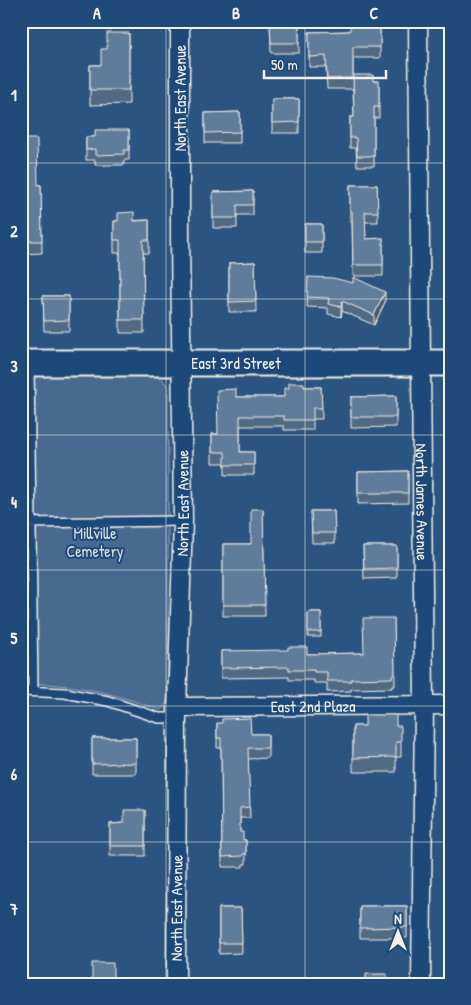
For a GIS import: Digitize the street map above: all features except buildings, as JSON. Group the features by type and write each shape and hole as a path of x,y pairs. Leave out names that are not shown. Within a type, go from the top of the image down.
{"street":[{"name":"North East Avenue","path":"176,984 177,713 183,521 180,21"},
{"name":"North James Avenue","path":"418,21 424,705 421,984"},
{"name":"East 3rd Street","path":"25,363 450,363"},
{"name":"East 2nd Plaza","path":"177,713 450,705"}],"lane":[{"path":"25,363 26,523 33,691"},
{"path":"26,523 183,521"},
{"name":"East 2nd Plaza","path":"21,691 65,693 108,701 159,718 177,713"}],"green space":[{"name":"Millville Cemetery","path":"21,375 154,375 163,380 168,387 168,693 167,703 161,710 92,690 58,685 21,684"}]}
